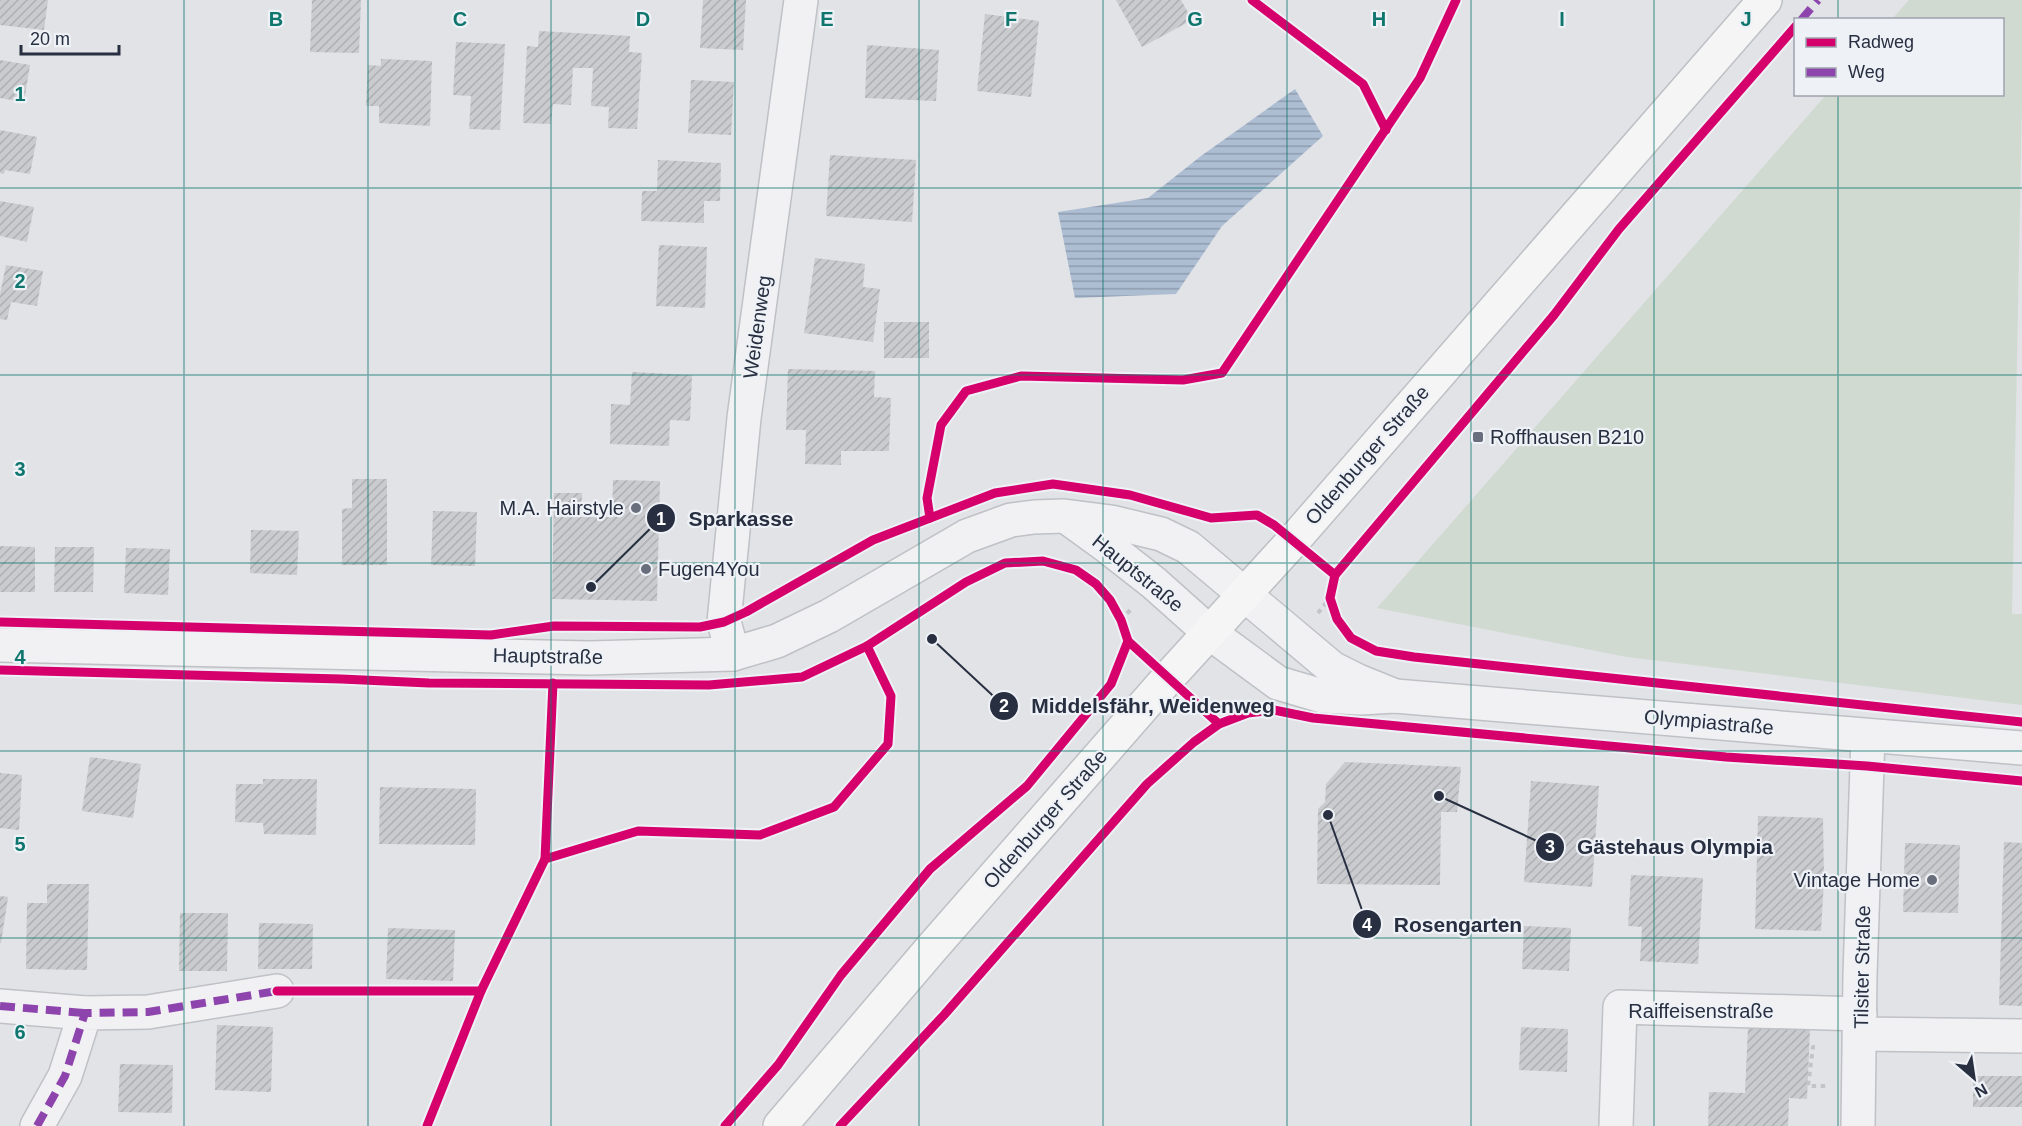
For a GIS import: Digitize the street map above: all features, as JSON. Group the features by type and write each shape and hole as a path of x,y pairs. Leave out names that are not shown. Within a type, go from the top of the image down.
{"main road":[{"name":"Oldenburger Straße","path":"780,1126 939,940 1765,0"}],"street":[{"name":"Weidenweg","path":"733,654 724,622 744,418 801,0"},
{"name":"Hauptstraße","path":"1064,516 1108,547 1210,633"},
{"name":"Hauptstraße","path":"0,645 590,658 733,654 777,641 829,616 967,536 1011,520 1034,517 1064,516 1111,522 1161,534 1188,547 1245,594"},
{"name":"Olympiastraße","path":"1245,594 1332,668 1395,696"},
{"name":"Olympiastraße","path":"1210,633 1278,683 1322,696 1360,698 1395,696 2022,748"},
{"name":"Tilsiter Straße","path":"1858,1126 1868,736"},
{"path":"0,1006 85,1013 148,1012 277,991"},
{"name":"Raiffeisenstraße","path":"1616,1126 1620,1007 1860,1024"},
{"path":"37,1126 65,1076 85,1013"},
{"path":"1860,1024 2022,1036"}],"path":[{"path":"1330,598 1335,575"},
{"path":"1219,724 1248,713 1265,711"},
{"path":"1808,1086 1822,1086"}],"shaded area":[{"path":"1909,0 2022,0 2012,614 2022,614 2022,705 1627,657 1377,608 1825,96 2004,96 2004,18 1893,18"}],"water":[{"path":"1295,89 1323,136 1222,226 1176,294 1075,298 1058,212 1148,198 1201,156"}],"building":[{"path":"0,0 48,0 44,30 0,25"},
{"path":"312,0 361,0 359,53 310,52"},
{"path":"703,0 746,0 743,50 700,48"},
{"path":"1116,0 1181,0 1192,20 1142,47"},
{"path":"985,14 1039,21 1031,97 977,91"},
{"path":"539,31 630,36 629,52 642,53 637,129 608,128 609,107 591,106 593,68 573,68 571,105 553,104 551,124 523,123 527,46 538,47"},
{"path":"456,42 505,44 500,130 469,129 471,96 453,95"},
{"path":"867,45 939,50 936,101 865,98"},
{"path":"381,59 432,61 430,126 379,123 379,106 366,106 368,65 381,66"},
{"path":"0,60 30,65 24,102 0,98"},
{"path":"691,80 734,82 731,135 688,133"},
{"path":"0,130 37,137 30,174 5,170 4,174 0,173"},
{"path":"830,155 916,160 912,222 826,216"},
{"path":"658,160 721,163 720,201 704,201 704,223 641,221 642,191 657,191"},
{"path":"0,201 34,207 27,242 0,236"},
{"path":"659,245 707,247 705,308 656,306"},
{"path":"815,258 865,264 863,287 880,289 873,342 804,333"},
{"path":"6,265 43,271 37,306 11,302 7,320 0,319 0,294"},
{"path":"884,322 929,322 929,358 884,358"},
{"path":"788,369 875,371 874,397 891,398 889,451 841,451 841,465 805,464 806,430 786,430"},
{"path":"632,372 692,375 690,421 670,420 669,446 610,444 611,404 630,405"},
{"path":"352,479 387,479 387,565 342,565 342,509 352,508"},
{"path":"613,480 660,481 657,601 552,599 554,493 582,493 581,517 612,517"},
{"path":"433,511 477,512 475,566 431,565"},
{"path":"251,530 299,531 297,575 250,573"},
{"path":"0,546 35,547 35,592 0,592"},
{"path":"55,547 94,547 93,592 54,592"},
{"path":"126,548 170,549 168,595 124,593"},
{"path":"90,757 141,764 133,818 82,811"},
{"path":"1345,762 1461,767 1457,812 1441,812 1440,885 1317,884 1318,809 1325,802 1326,784"},
{"path":"0,773 22,775 19,830 0,828"},
{"path":"263,779 317,779 316,835 264,834 263,823 235,822 236,784 263,784"},
{"path":"1531,781 1599,786 1592,887 1524,882"},
{"path":"380,787 476,789 475,845 379,844"},
{"path":"1758,816 1823,818 1824,880 1821,931 1755,929"},
{"path":"2004,842 2022,843 2022,1006 1999,1005"},
{"path":"1905,843 1960,845 1958,913 1903,912"},
{"path":"1631,875 1703,878 1698,964 1640,961 1642,927 1628,926"},
{"path":"47,884 89,884 87,970 26,969 27,903 47,903"},
{"path":"0,896 8,897 1,943 0,943"},
{"path":"180,913 228,913 227,971 179,971"},
{"path":"259,923 313,924 312,969 258,969"},
{"path":"1524,926 1571,928 1569,971 1522,969"},
{"path":"388,928 455,930 453,981 386,979"},
{"path":"217,1025 273,1027 271,1092 215,1090"},
{"path":"1521,1027 1568,1029 1567,1072 1519,1070"},
{"path":"1748,1027 1810,1029 1807,1099 1789,1098 1788,1126 1708,1126 1709,1092 1745,1093"},
{"path":"120,1064 173,1065 172,1113 118,1112"},
{"path":"1973,1076 2022,1076 2022,1107 1973,1107"}],"marked path":[{"path":"1803,18 1818,0"},
{"path":"37,1126 65,1076 85,1013 148,1012 277,991"},
{"path":"0,1006 85,1013"}],"cycle path":[{"path":"1252,0 1363,84 1386,130"},
{"path":"930,518 927,498 941,425 966,391 1021,376 1183,380 1222,373 1420,78 1456,0"},
{"path":"1794,28 1619,229 1554,315 1335,575 1330,598 1337,619 1351,638 1376,651 1414,657 2022,722"},
{"path":"0,622 491,635 554,626 700,627 724,622 746,612 873,540 995,493 1053,484 1130,495 1211,518 1257,515 1274,525 1335,575"},
{"path":"0,670 429,683 709,685 802,677 867,646 966,582 1005,563 1043,561 1076,570 1096,584 1110,600 1121,620 1128,641 1219,724"},
{"path":"725,1126 778,1065 841,975 930,869 1027,786 1111,684 1128,641"},
{"path":"545,859 638,831 760,835 834,807 888,744 891,696 867,646"},
{"path":"427,1126 481,991 545,859 553,683"},
{"path":"840,1126 944,1015 1147,784 1194,742 1219,724 1248,713 1274,710 1313,718 1726,757 1867,766 2022,781"},
{"path":"277,991 481,991"}],"place":[{"name":"Roffhausen B210","path":"1478,437"},
{"name":"M.A. Hairstyle","path":"636,508"},
{"name":"Fugen4You","path":"646,569"},
{"name":"Sparkasse","path":"591,587"},
{"name":"Middelsfähr, Weidenweg","path":"932,639"},
{"name":"Gästehaus Olympia","path":"1439,796"},
{"name":"Rosengarten","path":"1328,815"},
{"name":"Vintage Home","path":"1932,880"}]}
